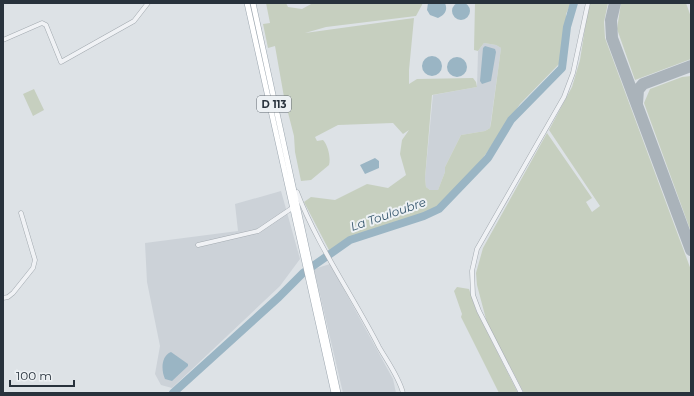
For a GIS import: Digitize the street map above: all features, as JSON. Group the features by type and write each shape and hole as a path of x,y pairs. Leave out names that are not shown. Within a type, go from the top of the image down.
{"main road":[{"name":"D 113","path":"247,3 338,393"},
{"name":"D 113","path":"253,3 292,194"},
{"name":"D 113","path":"310,277 334,393"}],"street":[{"path":"3,40 42,23 46,25 61,62 134,21 148,3"},
{"path":"521,393 479,310 473,295 472,271 478,249 564,96 573,73 588,3"},
{"path":"292,194 298,192 303,207 403,393"},
{"path":"198,245 258,231 273,223 295,206"},
{"path":"3,298 8,297 13,293 35,265 35,255 21,213"}],"shaded area":[{"path":"484,43 496,45 501,48 490,128 485,131 461,135 445,167 445,172 438,190 430,190 426,187 425,178 433,95 477,87 478,51"},
{"path":"281,191 300,259 280,286 172,388 161,385 155,374 160,346 147,282 145,243 238,231 235,204"},
{"path":"330,264 393,379 396,393 343,393 314,269"}],"green space":[{"path":"266,3 286,3 288,7 302,9 313,3 423,3 416,16 326,27 305,33 414,18 409,84 417,79 473,78 477,87 432,95 425,178 426,187 430,190 438,190 445,172 445,167 461,135 485,131 490,128 491,123 501,48 496,45 484,43 478,51 474,50 475,3 571,3 566,14 559,64 520,104 483,158 458,187 435,209 394,224 347,238 330,252 304,202 311,197 335,200 367,184 388,188 406,175 400,154 402,140 409,130 403,134 393,123 338,125 315,137 317,141 323,140 328,148 329,165 311,180 301,181 295,152 294,136 284,97 275,46 268,48 263,24 270,23"},
{"path":"589,3 608,3 604,22 605,38 691,270 691,393 524,393 487,323 477,285 476,273 483,248 547,133 592,198 586,202 592,212 600,206 549,130 572,87 580,60"},
{"path":"621,3 686,3 691,17 691,59 635,80 617,29"},
{"path":"691,76 691,232 644,103 650,89 682,77"},
{"path":"34,89 44,110 33,116 23,94"},
{"path":"457,287 469,289 476,310 518,393 499,393 461,317 462,314 454,291"}],"water":[{"path":"457,2 465,2 470,7 468,18 465,20 457,20 452,15 452,7"},
{"path":"428,3 445,3 445,12 438,18 430,15 427,10"},
{"path":"485,46 495,49 496,52 491,81 482,84 480,81 483,48"},
{"path":"432,56 439,59 442,66 439,73 432,76 425,73 422,66 425,59"},
{"path":"457,57 464,60 467,67 464,74 457,77 450,74 447,67 450,60"},
{"path":"375,158 379,161 379,168 365,174 360,165"},
{"path":"171,352 188,364 188,366 172,381 165,379 163,372 165,357"}],"waterway":[{"name":"La Touloubre","path":"173,393 279,297 303,273 350,240 424,216 439,209 488,158 511,120 562,68 567,27 574,3"}],"taxiway":[{"path":"615,3 611,20 612,38 691,250"},
{"path":"637,103 638,90 643,84 691,66"}]}
